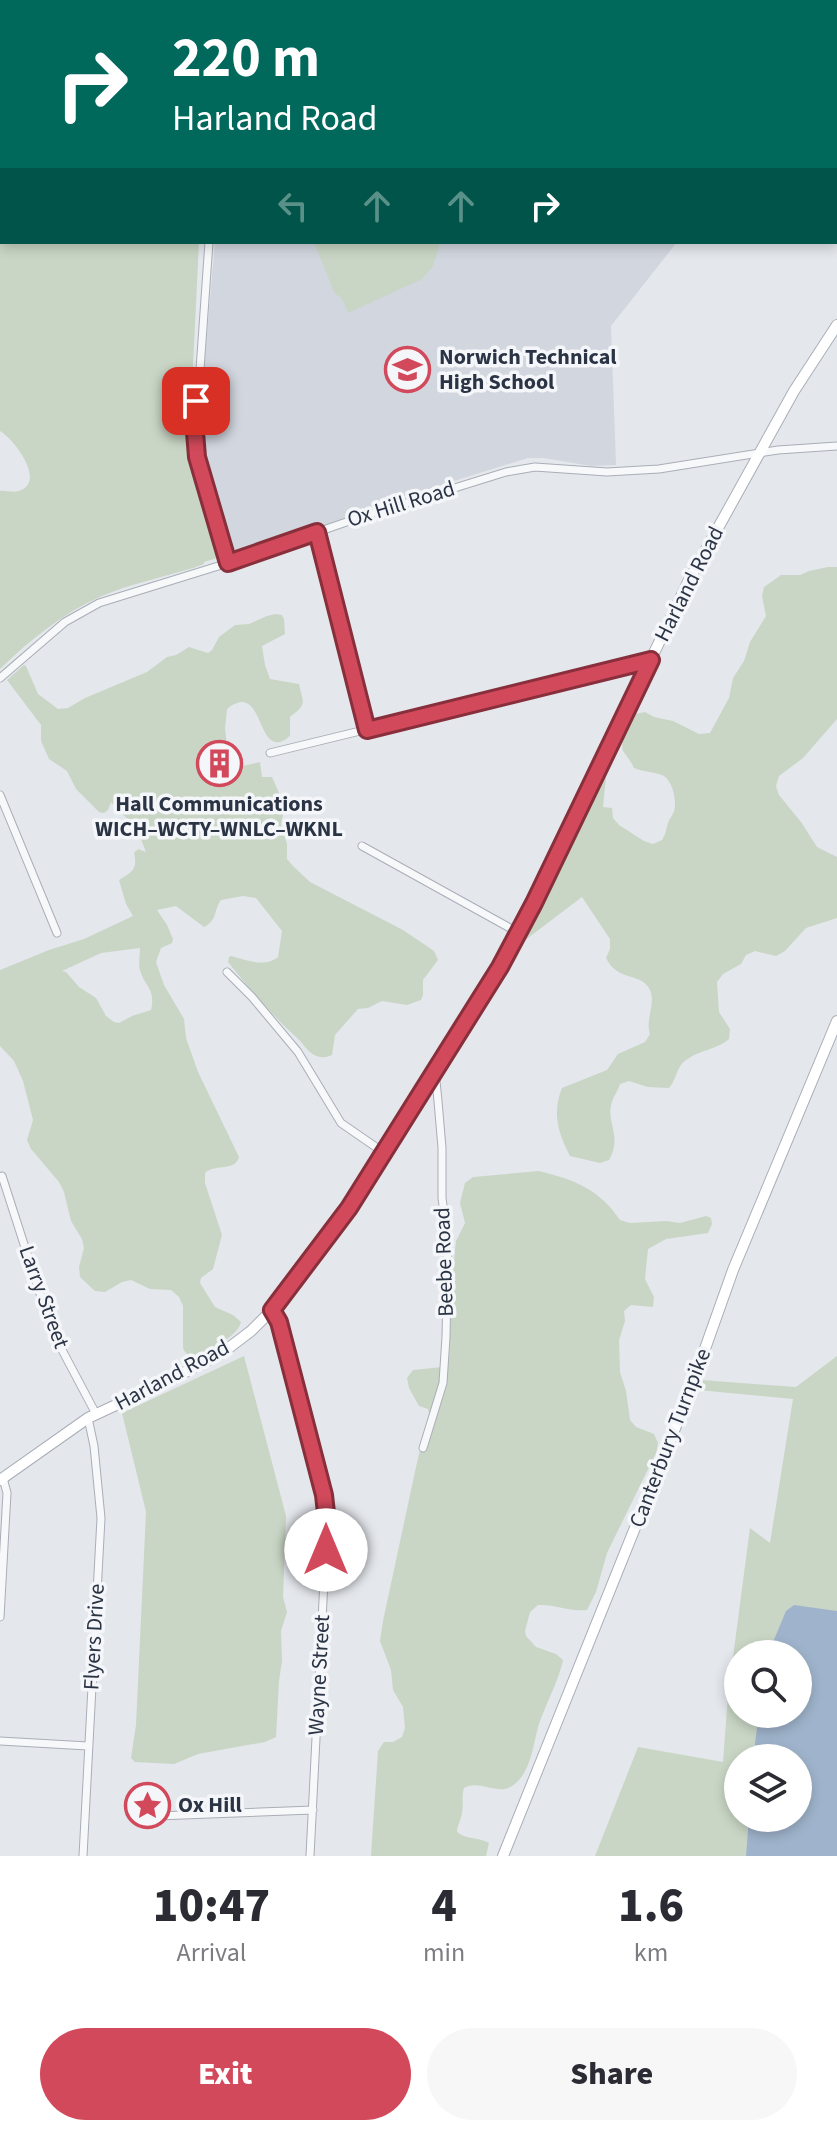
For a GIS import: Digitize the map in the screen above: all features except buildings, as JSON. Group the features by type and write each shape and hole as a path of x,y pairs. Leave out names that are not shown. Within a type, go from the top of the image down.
{"main road":[{"name":"Harland Road","path":"1,1479 92,1416 222,1353 251,1331 272,1310 349,1208 519,933 688,582 758,453 837,325"},
{"name":"Canterbury Turnpike","path":"503,1856 690,1391 733,1270 837,1021"}],"street":[{"path":"209,244 195,446 228,563"},
{"name":"Ox Hill Road","path":"0,678 51,633 89,607 394,506 524,467 616,472 837,446"},
{"path":"317,532 367,730"},
{"path":"270,753 651,660"},
{"path":"0,795 57,933"},
{"path":"362,846 519,933"},
{"path":"227,972 298,1052 339,1120 383,1152"},
{"name":"Beebe Road","path":"423,1448 443,1383 446,1337 448,1243 442,1198 438,1101 432,1074"},
{"name":"Larry Street","path":"2,1176 52,1331 92,1416"},
{"name":"Wayne Street","path":"272,1310 279,1322 317,1466 327,1522 310,1856"},
{"name":"Flyers Drive","path":"83,1856 101,1518 92,1416"},
{"path":"0,1617 7,1493 1,1479"},
{"path":"0,1741 88,1746"},
{"path":"157,1816 313,1810"}],"shaded area":[{"name":"Norwich Technical High School","path":"215,244 675,244 611,326 616,465 591,466 528,458 393,500 238,555 230,549 226,539 203,461 200,414"}],"green space":[{"path":"0,244 199,244 189,449 217,558 102,596 74,610 0,669 0,491 19,491 27,486 30,479 20,451 0,431"},
{"path":"315,244 439,244 433,266 422,279 348,313 341,297 335,294"},
{"path":"837,567 837,719 803,758 779,776 776,786 779,795 817,847 837,857 837,918 806,928 785,951 776,956 755,951 723,974 717,982 719,1012 730,1029 729,1039 686,1060 669,1088 648,1087 629,1081 620,1084 610,1109 614,1143 609,1160 600,1163 570,1156 558,1123 557,1106 562,1088 607,1070 618,1054 645,1042 650,1034 652,995 646,984 611,966 606,958 610,939 582,897 520,944 607,767 603,807 612,808 613,818 619,825 644,841 653,844 663,838 674,811 674,792 664,776 634,768 623,751 624,737 635,714 645,712 699,734 710,733 729,698 733,678 744,661 750,642 766,616 762,596 764,587 781,575 800,575"},
{"path":"282,615 285,634 262,646 270,679 299,684 302,706 290,717 290,736 279,742 271,740 248,704 239,702 227,709 227,746 202,755 207,769 223,775 234,768 260,762 262,777 272,777 282,800 284,810 281,824 287,844 287,859 294,867 310,882 403,930 434,951 438,960 423,980 421,1000 407,1005 382,1001 358,1009 335,1035 332,1055 321,1057 309,1051 252,992 228,962 231,956 262,963 278,957 282,931 256,898 243,896 221,900 213,918 204,927 176,906 157,910 173,939 172,943 161,948 156,962 164,985 184,1019 186,1038 198,1072 239,1157 234,1164 205,1173 205,1183 222,1235 213,1269 201,1278 200,1283 215,1307 241,1322 228,1338 193,1359 183,1348 183,1306 171,1290 150,1289 131,1280 105,1292 95,1291 80,1277 84,1248 82,1239 71,1221 59,1182 27,1140 33,1120 23,1081 14,1061 0,1046 0,970 84,939 133,916 119,880 133,870 134,853 138,849 146,852 137,829 111,802 108,810 99,812 76,789 67,771 49,759 41,741 41,725 7,680 24,665 38,694 58,709 68,708 147,672 167,657 189,647 208,653 219,637 235,625 249,624 267,616","holes":["140,948 139,968 151,992 151,1010 119,1023 106,1016 96,998 62,971 101,953"]},
{"path":"539,1171 585,1187 604,1201 620,1220 630,1223 680,1223 706,1216 711,1218 708,1233 666,1239 648,1249 645,1279 654,1297 653,1307 631,1305 624,1311 625,1321 619,1340 620,1372 630,1420 636,1427 654,1434 658,1443 656,1453 607,1553 596,1592 587,1610 538,1605 530,1612 526,1636 536,1647 563,1660 527,1766 518,1781 507,1789 476,1785 464,1788 463,1810 457,1832 489,1843 486,1856 371,1856 378,1751 384,1742 393,1742 402,1737 405,1728 403,1707 393,1690 391,1670 380,1641 416,1467 431,1419 428,1409 419,1406 407,1378 413,1370 442,1367 449,1360 452,1281 456,1241 465,1223 460,1203 465,1183 473,1177"},
{"path":"244,1356 286,1516 283,1597 287,1612 281,1631 282,1661 276,1737 265,1742 198,1754 174,1764 135,1762 131,1758 136,1725 146,1512 122,1413"},
{"path":"837,1356 837,1856 595,1856 638,1747 723,1762 724,1749 724,1832 812,1832 812,1744 724,1744 726,1728 812,1728 812,1640 735,1640 750,1528 770,1543 793,1399 698,1390 701,1380 796,1387"}],"water":[{"path":"794,1605 837,1611 837,1856 746,1856 748,1832 812,1832 812,1744 755,1744 757,1728 812,1728 812,1640 774,1640 786,1611"}],"place":[{"name":"Norwich Technical High School","path":"408,370"},
{"name":"Hall Communications WICH–WCTY–WNLC–WKNL","path":"219,763"},
{"name":"Ox Hill","path":"147,1805"}],"route":[{"path":"196,401 197,457 228,563 317,532 367,730 651,660 500,967 349,1208 272,1310 279,1322 324,1495 326,1550"}]}
